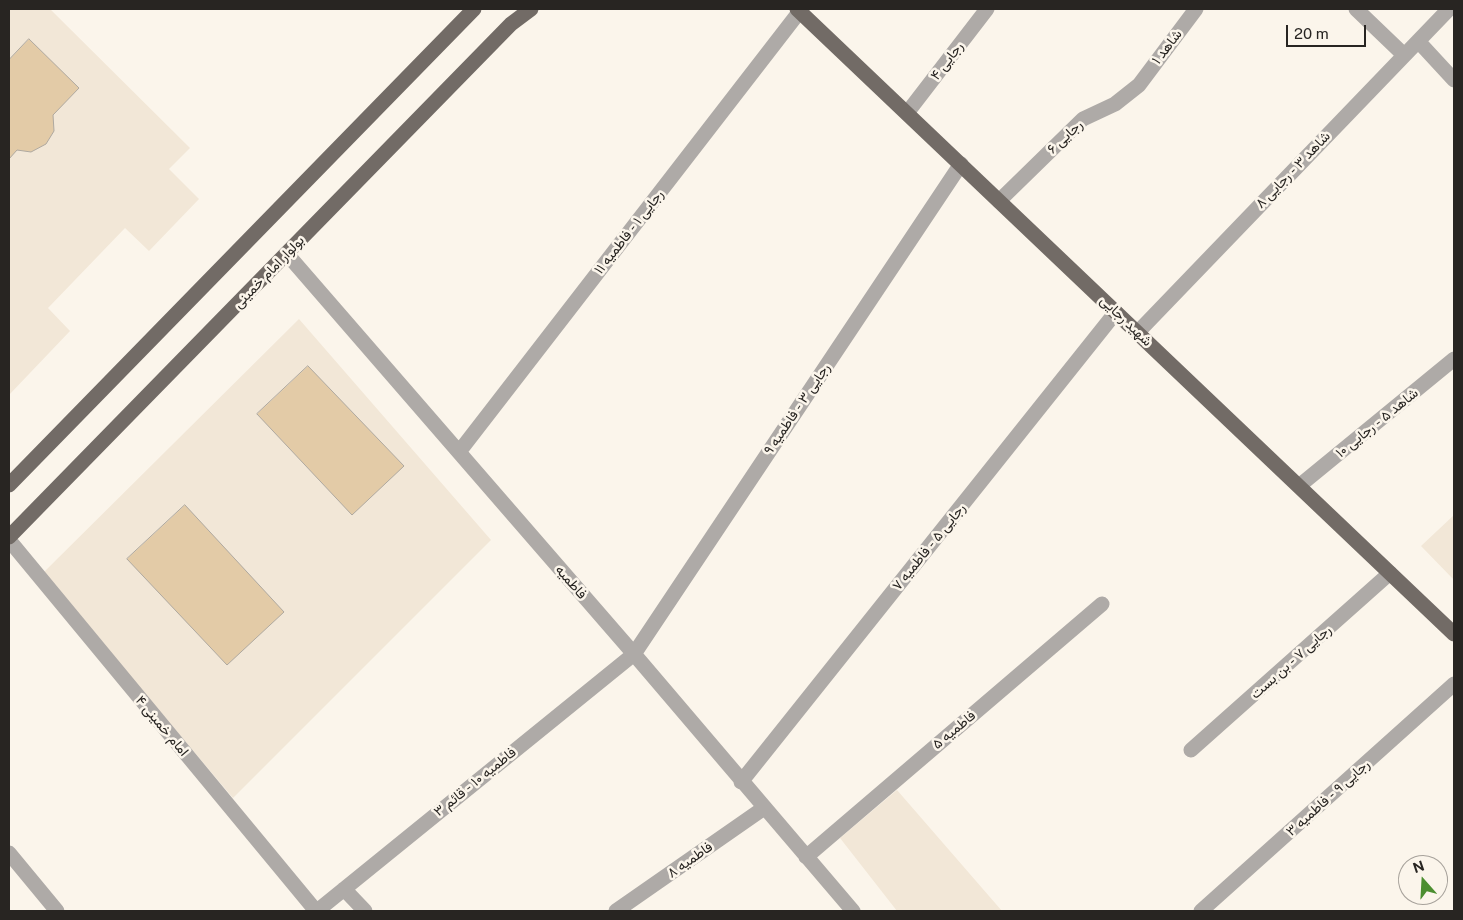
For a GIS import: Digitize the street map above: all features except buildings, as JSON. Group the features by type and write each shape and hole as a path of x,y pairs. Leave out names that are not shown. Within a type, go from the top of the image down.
{"main road":[{"path":"9,485 474,9"},
{"name":"بولوار امام خمینی","path":"9,539 511,24 532,9"},
{"name":"شهید رجایی","path":"799,10 1454,634"}],"street":[{"name":"رجایی ۴","path":"906,113 987,9"},
{"name":"شاهد ۱","path":"1139,85 1196,9"},
{"path":"1356,9 1404,55"},
{"name":"شاهد ۳ - رجایی ۸","path":"1138,332 1449,9"},
{"name":"رجایی ۱ - فاطمیه ۱۱","path":"459,452 799,10"},
{"path":"1418,41 1454,80"},
{"name":"رجایی ۶","path":"1000,201 1083,119 1116,104 1139,85"},
{"name":"رجایی ۳ - فاطمیه ۹","path":"634,654 961,164"},
{"name":"فاطمیه","path":"287,254 634,654 853,911"},
{"name":"رجایی ۵ - فاطمیه ۷","path":"742,782 1116,312"},
{"name":"شاهد ۵ - رجایی ۱۰","path":"1299,486 1454,360"},
{"name":"امام خمینی ۴","path":"9,539 317,911"},
{"name":"رجایی ۷ - بن بست","path":"1191,750 1390,573"},
{"name":"فاطمیه ۵","path":"806,856 1102,604"},
{"name":"فاطمیه ۱۰ - قائم ۳","path":"317,911 634,654"},
{"name":"رجایی ۹ - فاطمیه ۳","path":"1201,911 1454,684"},
{"name":"فاطمیه ۸","path":"616,911 764,808"},
{"path":"9,853 57,911"},
{"path":"344,889 365,911"}],"shaded area":[{"path":"9,9 50,9 190,148 169,169 199,199 149,251 125,228 48,308 70,331 9,395"},
{"path":"299,319 491,540 233,798 43,573"},
{"path":"1454,515 1454,580 1421,546"},
{"path":"897,790 1002,911 897,911 840,838"}]}
